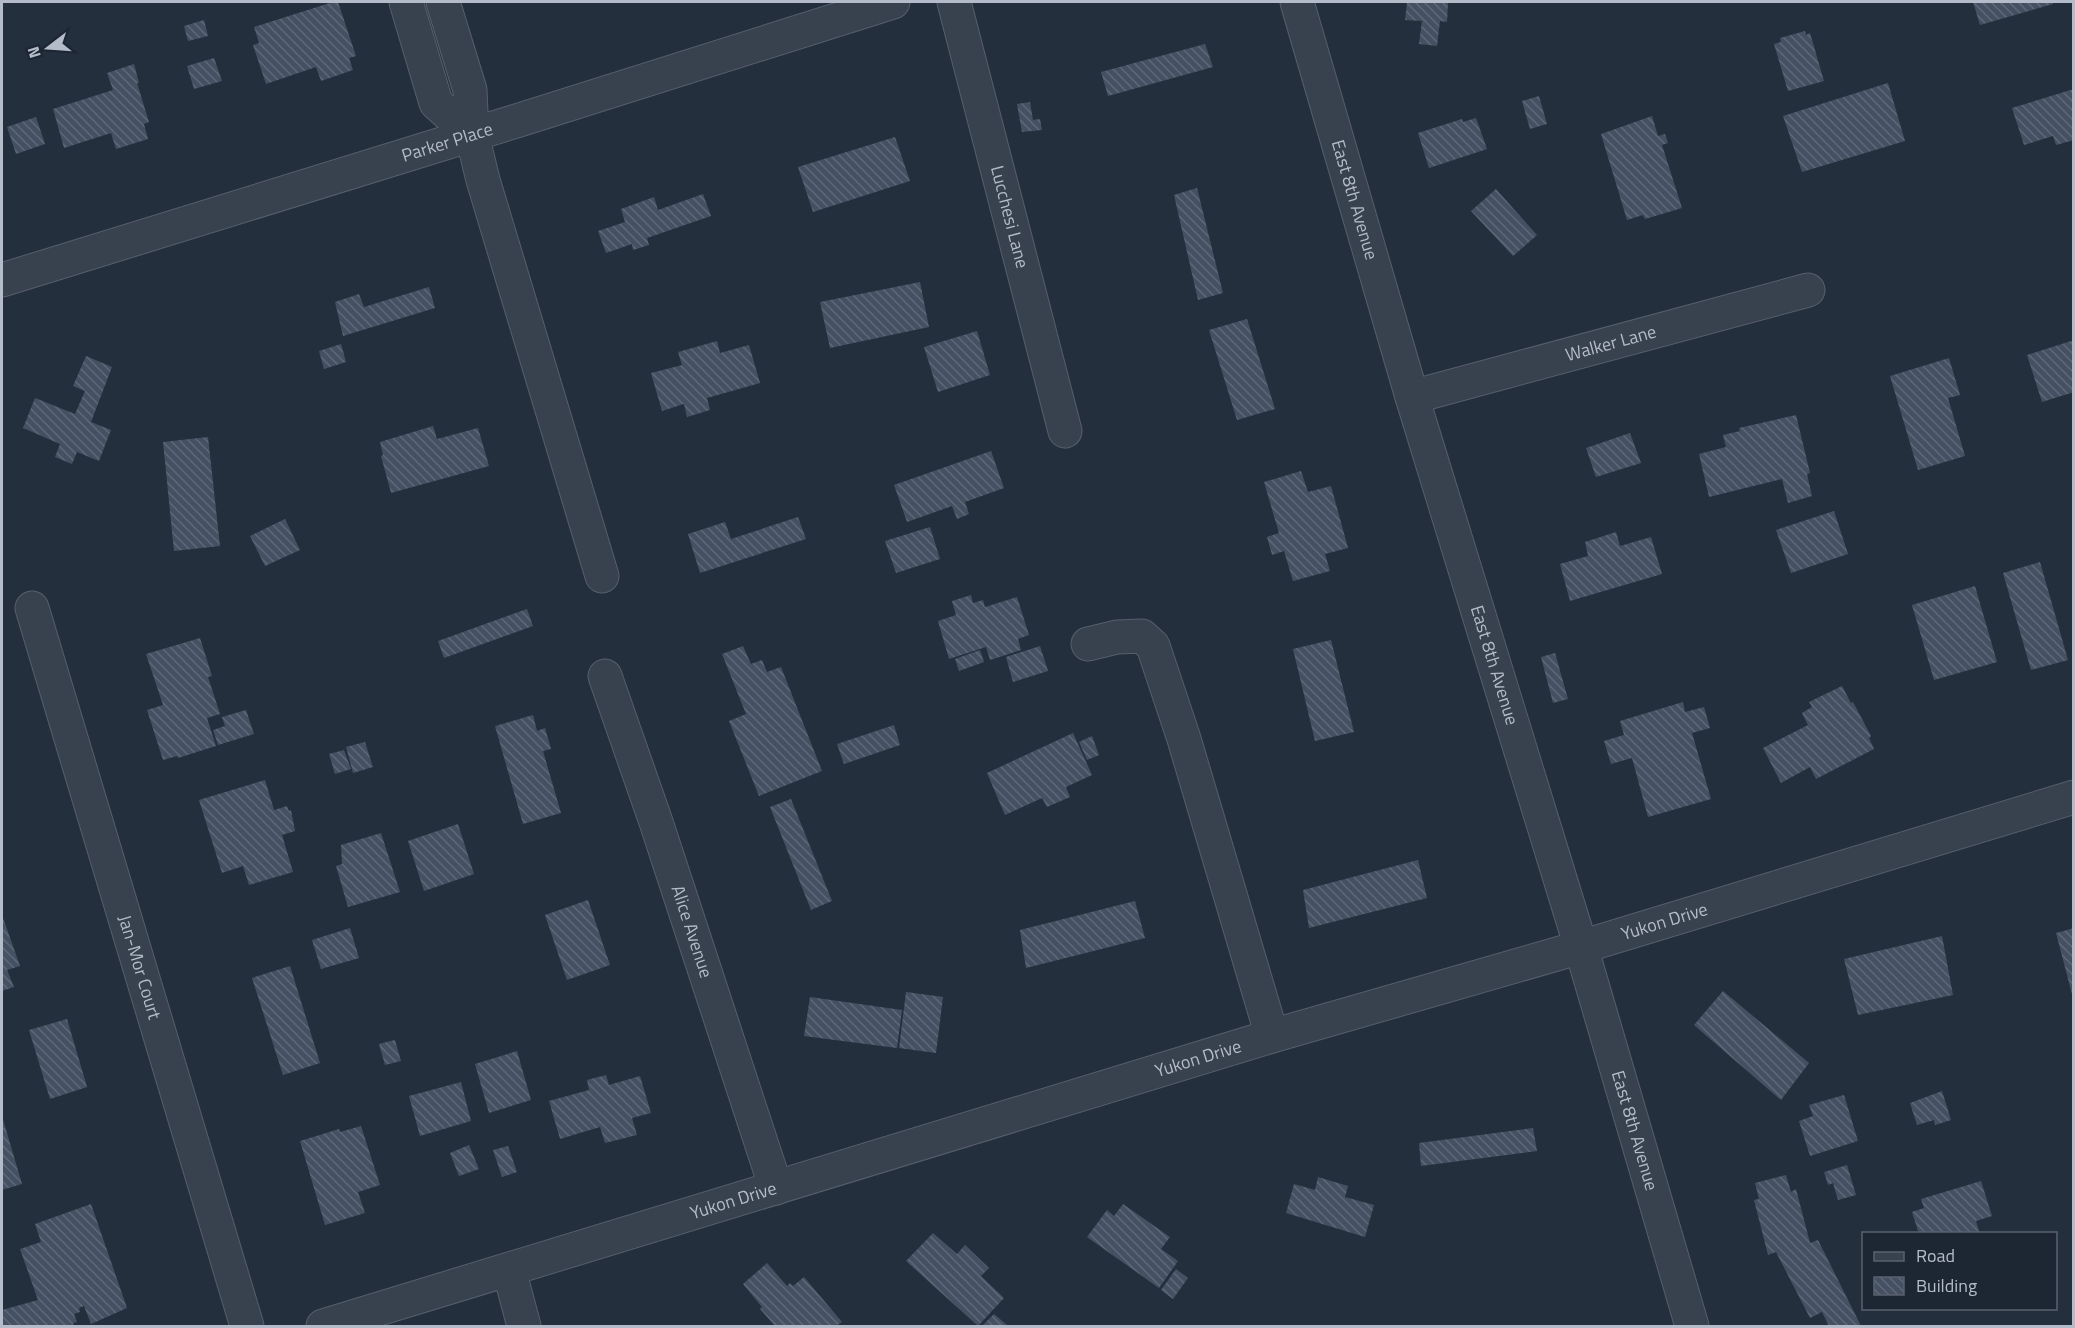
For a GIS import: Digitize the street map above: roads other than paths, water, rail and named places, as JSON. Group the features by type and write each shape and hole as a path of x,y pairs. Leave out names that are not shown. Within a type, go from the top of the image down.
{"street":[{"path":"406,2 436,103 472,135"},
{"path":"442,2 470,90 472,135 483,180 602,576"},
{"name":"Parker Place","path":"2,280 893,2"},
{"name":"Lucchesi Lane","path":"954,2 1065,431"},
{"name":"East 8th Avenue","path":"1297,2 1412,397 1581,946 1692,1326"},
{"name":"Walker Lane","path":"1412,397 1808,290"},
{"name":"Jan-Mor Court","path":"32,608 247,1326"},
{"path":"1088,644 1117,637 1142,636 1154,646 1272,1036"},
{"name":"Alice Avenue","path":"605,676 656,822 776,1188"},
{"name":"Yukon Drive","path":"323,1326 1272,1036 1581,946 2073,797"},
{"path":"509,1270 524,1326"}]}
